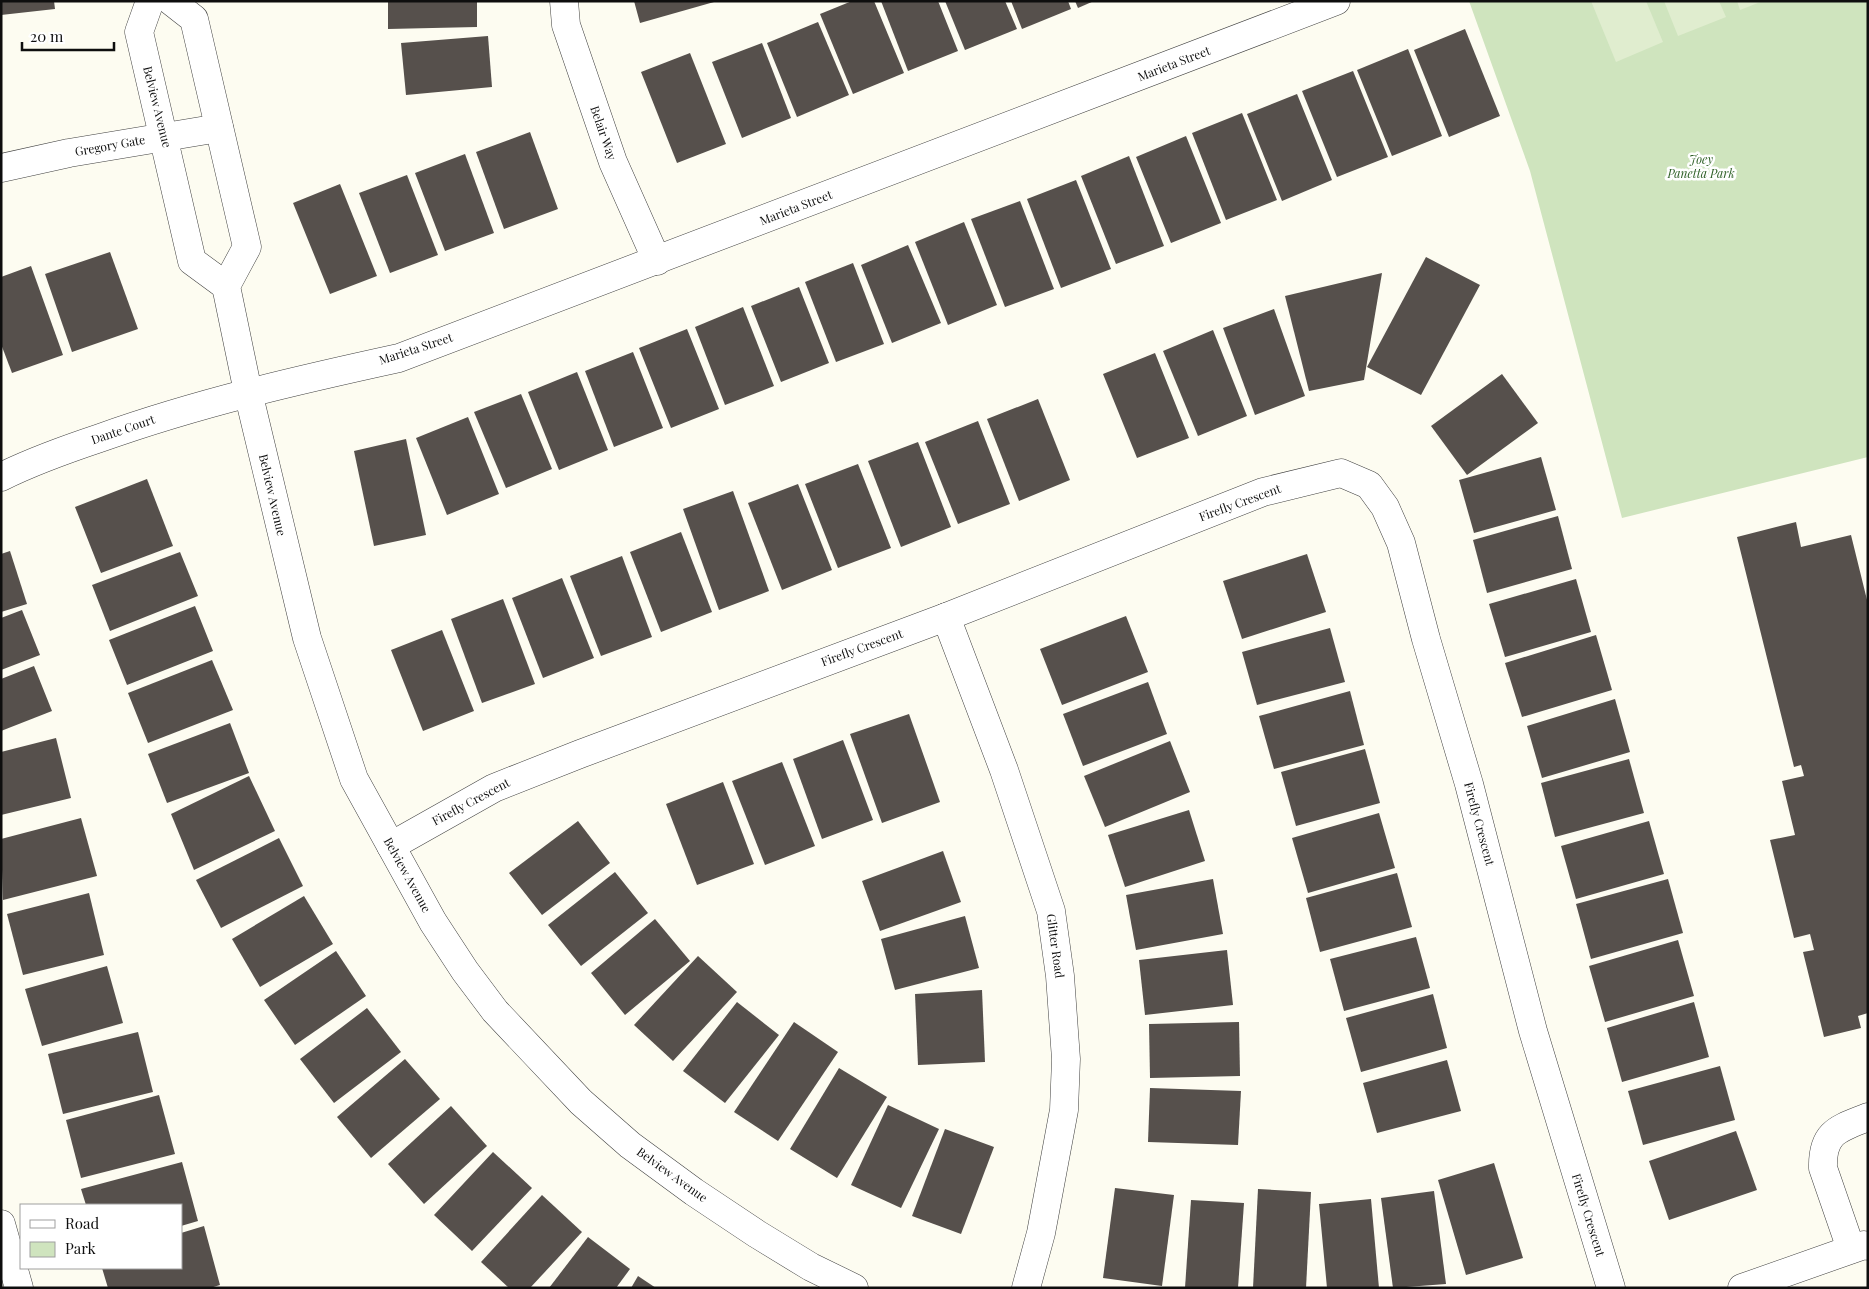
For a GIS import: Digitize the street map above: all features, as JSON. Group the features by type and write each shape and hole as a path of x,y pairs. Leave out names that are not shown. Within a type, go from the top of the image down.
{"street":[{"name":"Belview Avenue","path":"150,1 139,32 165,137 192,260 226,286 248,392 310,647 354,779 433,922 465,971 495,1011 581,1102 630,1145 694,1192 810,1267 854,1288"},
{"path":"171,1 194,19 247,248 226,286"},
{"name":"Belair Way","path":"564,1 566,25 613,162 657,261"},
{"name":"Marieta Street","path":"248,392 399,358 1336,1"},
{"name":"Gregory Gate","path":"1,168 68,153 219,128"},
{"name":"Dante Court","path":"1,476 30,462 161,416 248,392"},
{"name":"Firefly Crescent","path":"391,846 494,788 946,617 1263,492 1341,473 1369,485 1385,507 1404,552 1426,639 1469,784 1533,1031 1611,1288"},
{"name":"Glitter Road","path":"946,617 1004,770 1051,912 1060,976 1066,1059 1064,1110 1041,1233 1026,1288"},
{"path":"1742,1288 1863,1245 1823,1168 1823,1158 1828,1138 1835,1131 1868,1117"},
{"path":"1,1224 19,1288"}],"green space":[{"name":"Joey Panetta Park","path":"1469,1 1868,1 1868,457 1622,518 1530,171"},
{"path":"1591,1 1646,1 1663,42 1616,62"},
{"path":"1664,1 1719,1 1726,17 1678,36"},
{"path":"1737,1 1763,1 1740,10"}],"building":[{"path":"1,1 54,1 55,9 1,15"},
{"path":"388,1 477,1 477,27 388,29"},
{"path":"634,1 714,1 714,2 640,23"},
{"path":"852,1 874,1 904,73 853,94 820,14"},
{"path":"881,1 938,1 958,51 908,71"},
{"path":"945,1 1005,1 1017,29 965,50"},
{"path":"1011,1 1068,1 1071,9 1022,29"},
{"path":"1075,1 1094,1 1078,8"},
{"path":"818,22 849,95 797,117 767,43"},
{"path":"1465,29 1500,116 1449,137 1414,50"},
{"path":"488,36 492,87 406,95 401,43"},
{"path":"762,43 791,118 742,138 712,62"},
{"path":"1408,49 1442,136 1392,156 1357,70"},
{"path":"690,53 726,144 677,163 641,72"},
{"path":"1353,71 1388,157 1337,177 1302,91"},
{"path":"1297,94 1332,180 1282,201 1247,114"},
{"path":"1242,113 1277,200 1226,220 1192,133"},
{"path":"530,132 558,209 504,229 476,152"},
{"path":"1186,136 1221,223 1171,243 1136,157"},
{"path":"465,154 494,233 445,251 415,173"},
{"path":"1129,156 1164,246 1116,264 1081,176"},
{"path":"407,175 438,255 390,273 359,193"},
{"path":"1076,180 1111,269 1061,288 1027,199"},
{"path":"340,184 377,276 330,294 293,203"},
{"path":"1020,201 1054,289 1005,307 971,219"},
{"path":"964,222 997,305 948,325 915,242"},
{"path":"908,245 941,323 892,343 861,265"},
{"path":"110,252 138,329 72,352 45,274"},
{"path":"1426,257 1480,285 1421,395 1367,367"},
{"path":"853,263 884,344 836,362 805,282"},
{"path":"31,266 63,355 12,373 1,344 1,277"},
{"path":"1382,273 1364,380 1309,391 1285,296"},
{"path":"799,287 829,363 781,382 751,306"},
{"path":"743,307 774,386 725,405 695,327"},
{"path":"1274,309 1305,396 1255,415 1223,328"},
{"path":"687,329 719,409 671,428 639,348"},
{"path":"1213,330 1247,416 1198,436 1163,351"},
{"path":"633,352 663,428 614,447 585,371"},
{"path":"1155,353 1189,438 1137,458 1103,374"},
{"path":"577,372 608,450 559,470 528,392"},
{"path":"1502,374 1538,423 1467,475 1431,426"},
{"path":"521,394 552,469 506,488 474,412"},
{"path":"1038,399 1070,480 1019,501 987,419"},
{"path":"468,417 499,494 447,515 416,438"},
{"path":"978,421 1010,504 958,524 925,442"},
{"path":"406,439 426,535 374,546 354,451"},
{"path":"918,442 951,527 901,547 868,461"},
{"path":"1541,457 1556,510 1474,533 1459,480"},
{"path":"858,464 891,548 838,568 805,484"},
{"path":"147,479 173,546 101,573 75,507"},
{"path":"798,484 832,570 782,590 748,503"},
{"path":"733,491 769,591 719,610 683,509"},
{"path":"1558,516 1572,569 1487,593 1473,540"},
{"path":"1796,522 1801,547 1851,535 1868,604 1868,1013 1858,1016 1861,1028 1824,1037 1803,952 1814,950 1810,934 1794,938 1770,840 1795,835 1782,781 1804,776 1801,765 1794,767 1737,537"},
{"path":"681,532 712,612 661,632 630,552"},
{"path":"10,551 27,604 1,612 1,554"},
{"path":"180,552 198,596 110,631 92,585"},
{"path":"1307,554 1326,612 1242,639 1223,581"},
{"path":"622,556 652,637 601,656 570,576"},
{"path":"562,578 594,658 543,678 512,598"},
{"path":"1576,579 1591,632 1505,657 1489,604"},
{"path":"503,599 535,684 482,703 451,619"},
{"path":"195,606 213,651 127,685 109,640"},
{"path":"22,610 40,655 1,670 1,618"},
{"path":"1126,616 1148,672 1062,705 1040,649"},
{"path":"1330,628 1345,682 1257,705 1242,652"},
{"path":"442,630 474,711 423,731 391,650"},
{"path":"1596,635 1612,690 1522,717 1505,663"},
{"path":"212,660 233,710 148,743 128,693"},
{"path":"34,666 52,711 1,731 1,679"},
{"path":"1148,682 1167,734 1083,766 1063,714"},
{"path":"1350,691 1364,745 1274,769 1259,716"},
{"path":"1615,699 1630,752 1542,778 1527,726"},
{"path":"909,714 940,802 882,823 850,734"},
{"path":"230,723 249,773 167,803 148,754"},
{"path":"56,738 71,798 1,815 1,752"},
{"path":"843,740 873,820 822,839 793,759"},
{"path":"1170,741 1190,792 1105,827 1084,776"},
{"path":"1365,749 1380,803 1296,826 1281,772"},
{"path":"1629,759 1644,813 1555,837 1541,783"},
{"path":"782,762 815,846 765,865 732,781"},
{"path":"249,776 275,831 194,870 171,814"},
{"path":"723,782 754,864 697,885 666,804"},
{"path":"1189,810 1205,861 1125,887 1108,835"},
{"path":"1379,813 1395,868 1308,893 1292,838"},
{"path":"81,818 97,876 3,900 1,839"},
{"path":"578,821 610,863 542,915 509,873"},
{"path":"1649,821 1664,874 1576,899 1561,846"},
{"path":"279,838 303,886 221,928 196,880"},
{"path":"943,851 961,902 880,931 862,881"},
{"path":"615,872 648,913 581,966 548,925"},
{"path":"1397,873 1412,927 1320,952 1306,898"},
{"path":"1213,879 1223,934 1136,950 1126,895"},
{"path":"1668,879 1683,933 1591,959 1576,904"},
{"path":"89,893 104,955 23,975 7,914"},
{"path":"304,896 333,944 260,987 232,939"},
{"path":"965,916 979,968 895,990 881,939"},
{"path":"655,919 690,961 625,1015 591,973"},
{"path":"1416,937 1430,988 1344,1011 1330,959"},
{"path":"1678,940 1694,996 1605,1022 1589,966"},
{"path":"1227,950 1233,1005 1145,1015 1139,960"},
{"path":"336,951 366,996 295,1045 264,1000"},
{"path":"698,956 737,992 673,1061 634,1025"},
{"path":"107,966 123,1023 42,1046 25,989"},
{"path":"982,990 985,1062 918,1065 915,994"},
{"path":"1433,994 1447,1048 1361,1072 1346,1018"},
{"path":"737,1002 779,1035 725,1103 683,1071"},
{"path":"1694,1002 1709,1057 1622,1082 1607,1028"},
{"path":"367,1008 401,1052 334,1103 300,1059"},
{"path":"794,1022 838,1052 778,1141 734,1112"},
{"path":"1239,1022 1240,1076 1150,1078 1149,1024"},
{"path":"138,1032 153,1092 63,1114 48,1054"},
{"path":"405,1059 440,1099 371,1158 337,1117"},
{"path":"1447,1060 1461,1111 1377,1133 1363,1083"},
{"path":"1720,1066 1735,1120 1643,1145 1628,1091"},
{"path":"839,1068 887,1097 837,1178 790,1149"},
{"path":"1150,1088 1241,1091 1238,1145 1148,1142"},
{"path":"159,1095 175,1154 81,1178 66,1120"},
{"path":"888,1105 939,1129 901,1208 851,1185"},
{"path":"451,1106 487,1146 424,1204 388,1164"},
{"path":"945,1129 994,1147 961,1234 912,1216"},
{"path":"1736,1131 1757,1190 1669,1220 1649,1161"},
{"path":"493,1152 532,1188 472,1251 434,1215"},
{"path":"182,1162 198,1221 182,1226 182,1204 86,1204 81,1189"},
{"path":"1494,1163 1523,1258 1466,1275 1438,1180"},
{"path":"1115,1188 1174,1195 1162,1286 1103,1278"},
{"path":"1258,1189 1311,1192 1306,1288 1253,1288"},
{"path":"1434,1191 1446,1284 1393,1288 1381,1198"},
{"path":"542,1195 582,1232 530,1288 509,1288 481,1262"},
{"path":"1371,1199 1379,1288 1327,1288 1319,1204"},
{"path":"1191,1200 1244,1203 1238,1288 1185,1288"},
{"path":"204,1226 220,1285 210,1288 108,1288 102,1269 182,1269 182,1233"},
{"path":"588,1237 630,1269 616,1288 549,1288"},
{"path":"638,1276 656,1288 631,1288"}]}
